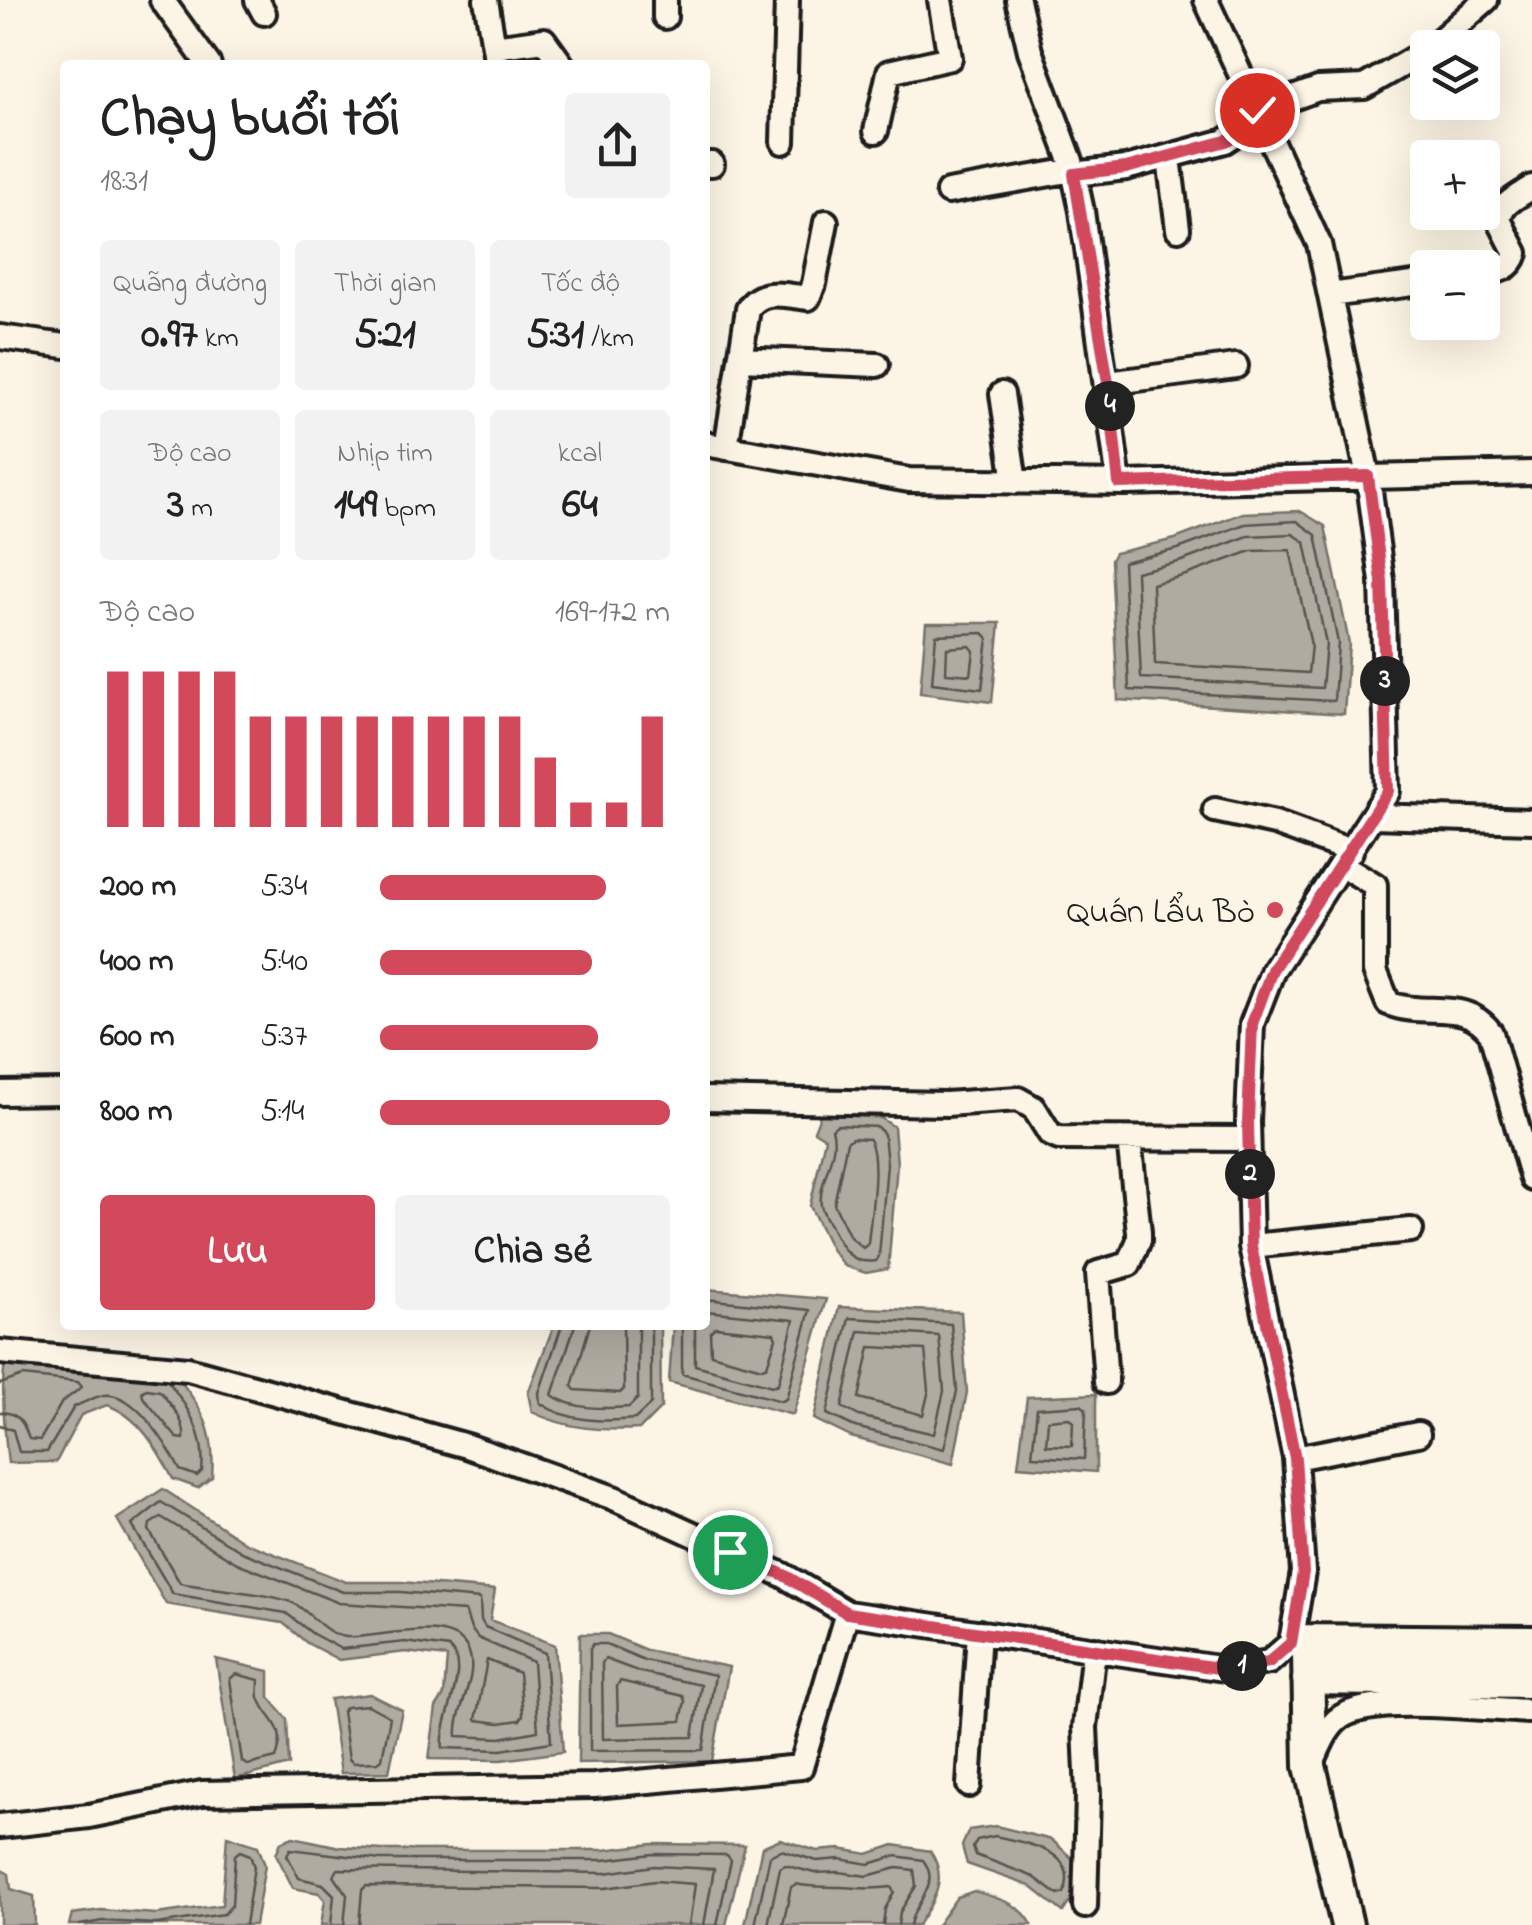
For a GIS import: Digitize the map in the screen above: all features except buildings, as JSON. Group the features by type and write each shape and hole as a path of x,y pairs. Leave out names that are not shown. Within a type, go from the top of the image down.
{"main road":[{"path":"1300,1653 1532,1656"},
{"path":"1300,1653 1532,1682"},
{"path":"1300,1653 1310,1766 1346,1925"}],"street":[{"path":"162,0 206,60"},
{"path":"486,0 496,56 544,40 558,60"},
{"path":"784,142 787,0"},
{"path":"876,130 888,72 950,58 940,0"},
{"path":"1018,0 1030,51 1073,172 1108,383 1119,483"},
{"path":"1206,0 1319,244 1368,476 1382,581 1388,791 1272,970 1252,1024 1248,1139 1251,1246 1295,1458 1303,1572 1300,1653"},
{"path":"1451,30 1486,0"},
{"path":"948,192 1073,172 1126,168 1169,158 1226,141 1259,114 1318,89 1364,87 1410,60"},
{"path":"1169,158 1178,230"},
{"path":"1522,267 1499,220 1508,202 1532,187"},
{"path":"826,222 811,294 804,298 781,293 752,302 716,446 908,480 1119,483 1532,472"},
{"path":"1330,295 1410,284"},
{"path":"0,337 60,345"},
{"path":"740,359 877,365"},
{"path":"1108,383 1236,366"},
{"path":"1002,394 1015,482"},
{"path":"1214,810 1276,823 1347,858 1376,885 1376,971 1388,1003 1399,1008 1466,1012 1481,1020 1490,1033 1532,1179"},
{"path":"1373,816 1532,820"},
{"path":"0,1093 60,1092"},
{"path":"710,1099 946,1104 1018,1099 1034,1108 1053,1137 1067,1140 1248,1139"},
{"path":"1106,1382 1098,1272 1129,1264 1140,1240 1128,1139"},
{"path":"1251,1246 1411,1230"},
{"path":"0,1352 188,1368 468,1446 614,1498 784,1575 847,1613 1225,1669 1300,1653 1532,1638"},
{"path":"1295,1458 1418,1434"},
{"path":"0,1826 89,1816 202,1793 594,1786 801,1768 847,1613"},
{"path":"969,1785 980,1632"},
{"path":"1085,1906 1085,1727 1094,1649"},
{"path":"1310,1766 1334,1724 1343,1716 1365,1709 1449,1706 1532,1712"}],"water":[{"path":"1300,511 1325,526 1349,643 1344,714 1118,700 1111,560 1115,553 1175,539 1243,513"},
{"path":"926,623 1000,623 992,702 920,693"},
{"path":"821,1113 881,1118 894,1127 897,1164 888,1269 866,1273 844,1266 810,1206 825,1138 814,1131"},
{"path":"710,1289 826,1299 793,1415 669,1382 673,1330 710,1330"},
{"path":"839,1307 961,1312 967,1392 953,1464 851,1437 814,1419"},
{"path":"552,1330 660,1330 661,1408 640,1429 597,1429 545,1418 532,1412 528,1393"},
{"path":"6,1359 171,1369 191,1395 209,1431 212,1477 198,1488 173,1479 138,1425 107,1405 81,1415 56,1462 8,1463 3,1393"},
{"path":"1096,1394 1096,1472 1018,1466 1027,1397"},
{"path":"163,1489 246,1543 346,1582 495,1590 490,1620 555,1645 563,1752 501,1760 429,1759 436,1708 444,1695 447,1657 406,1652 339,1660 307,1643 283,1623 166,1604 117,1519"},
{"path":"580,1634 608,1634 646,1650 729,1667 712,1761 578,1763"},
{"path":"216,1659 269,1671 269,1697 287,1719 289,1765 235,1779"},
{"path":"370,1694 402,1710 389,1772 341,1773 330,1699"},
{"path":"996,1826 1052,1840 1074,1860 1077,1891 1063,1912 1030,1886 967,1864 962,1846 969,1830"},
{"path":"227,1836 258,1846 265,1865 255,1925 69,1925 72,1914 101,1910 156,1914 222,1905"},
{"path":"293,1837 340,1847 382,1850 604,1850 652,1844 745,1845 726,1925 321,1925 325,1900 319,1893 293,1888 276,1854 281,1842"},
{"path":"780,1839 817,1851 840,1849 868,1854 894,1845 930,1851 938,1871 937,1889 918,1925 745,1925 762,1847"},
{"path":"0,1869 9,1874 11,1889 34,1896 35,1925 0,1925"},
{"path":"974,1891 1015,1906 1032,1925 937,1925 957,1897"}],"place":[{"name":"Quán Lẩu Bò","path":"1275,910"}],"route":[{"path":"730,1552 784,1575 847,1613 1225,1669 1269,1662 1291,1643 1303,1572 1295,1458 1251,1246 1248,1122 1252,1024 1272,970 1388,791 1382,581 1368,476 1119,483 1108,383 1074,174 1126,168 1226,141 1260,118 1257,110"}]}
